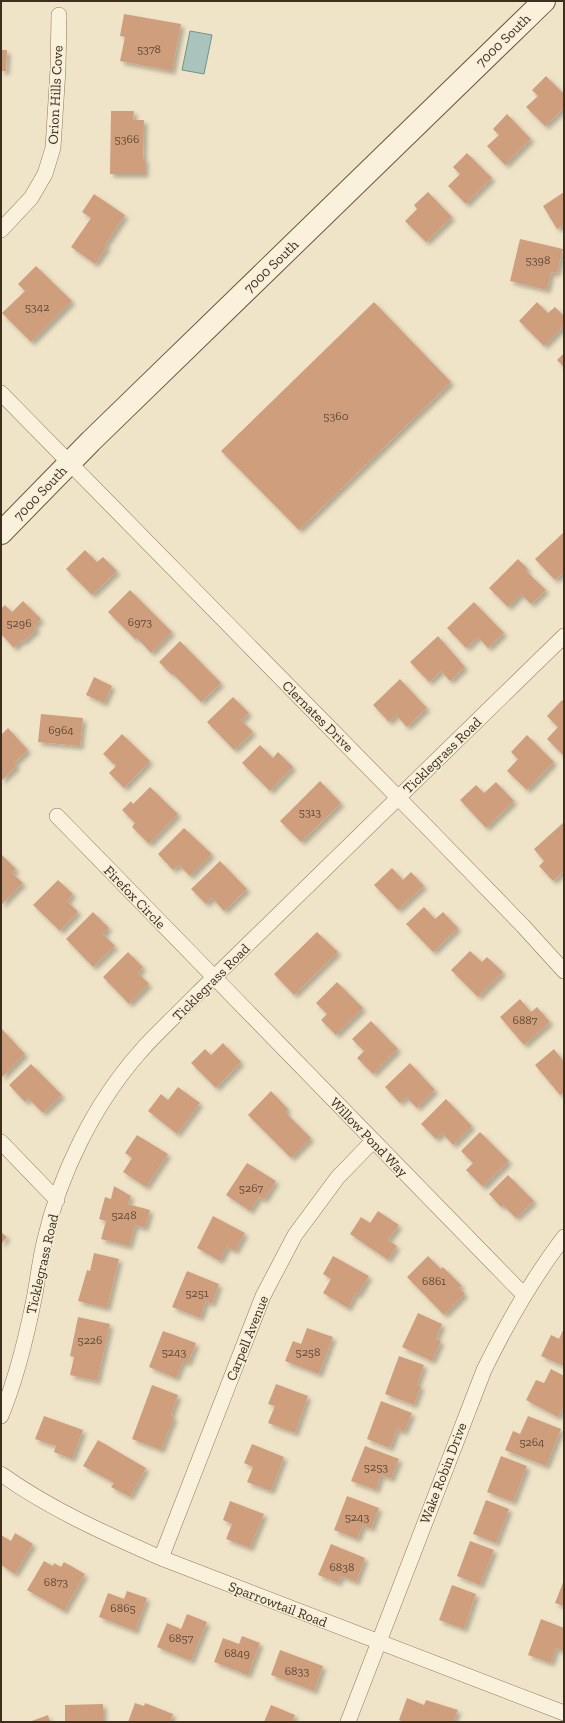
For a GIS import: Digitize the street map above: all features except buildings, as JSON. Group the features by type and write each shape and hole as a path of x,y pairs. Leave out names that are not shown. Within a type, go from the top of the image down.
{"street":[{"name":"7000 South","path":"1,533 69,463 544,1"},
{"name":"Orion Hills Cove","path":"1,230 31,198 45,174 53,148 58,69 59,15"},
{"name":"Clernates Drive","path":"1,393 518,920 564,971"},
{"name":"Ticklegrass Road","path":"1,1416 17,1370 44,1243 57,1200 80,1144 110,1091 140,1051 564,636"},
{"name":"Firefox Circle","path":"57,816 214,978"},
{"name":"Willow Pond Way","path":"214,978 524,1295"},
{"name":"Carpell Avenue","path":"161,1558 263,1296 295,1235 338,1176 373,1141"},
{"path":"1,1142 57,1200"},
{"name":"Wake Robin Drive","path":"348,1722 473,1396 496,1344 524,1295 564,1237"},
{"name":"Sparrowtail Road","path":"1,1474 15,1484 65,1513 161,1558 378,1643 564,1713"}],"water":[{"path":"190,31 212,35 204,74 182,70"}]}
